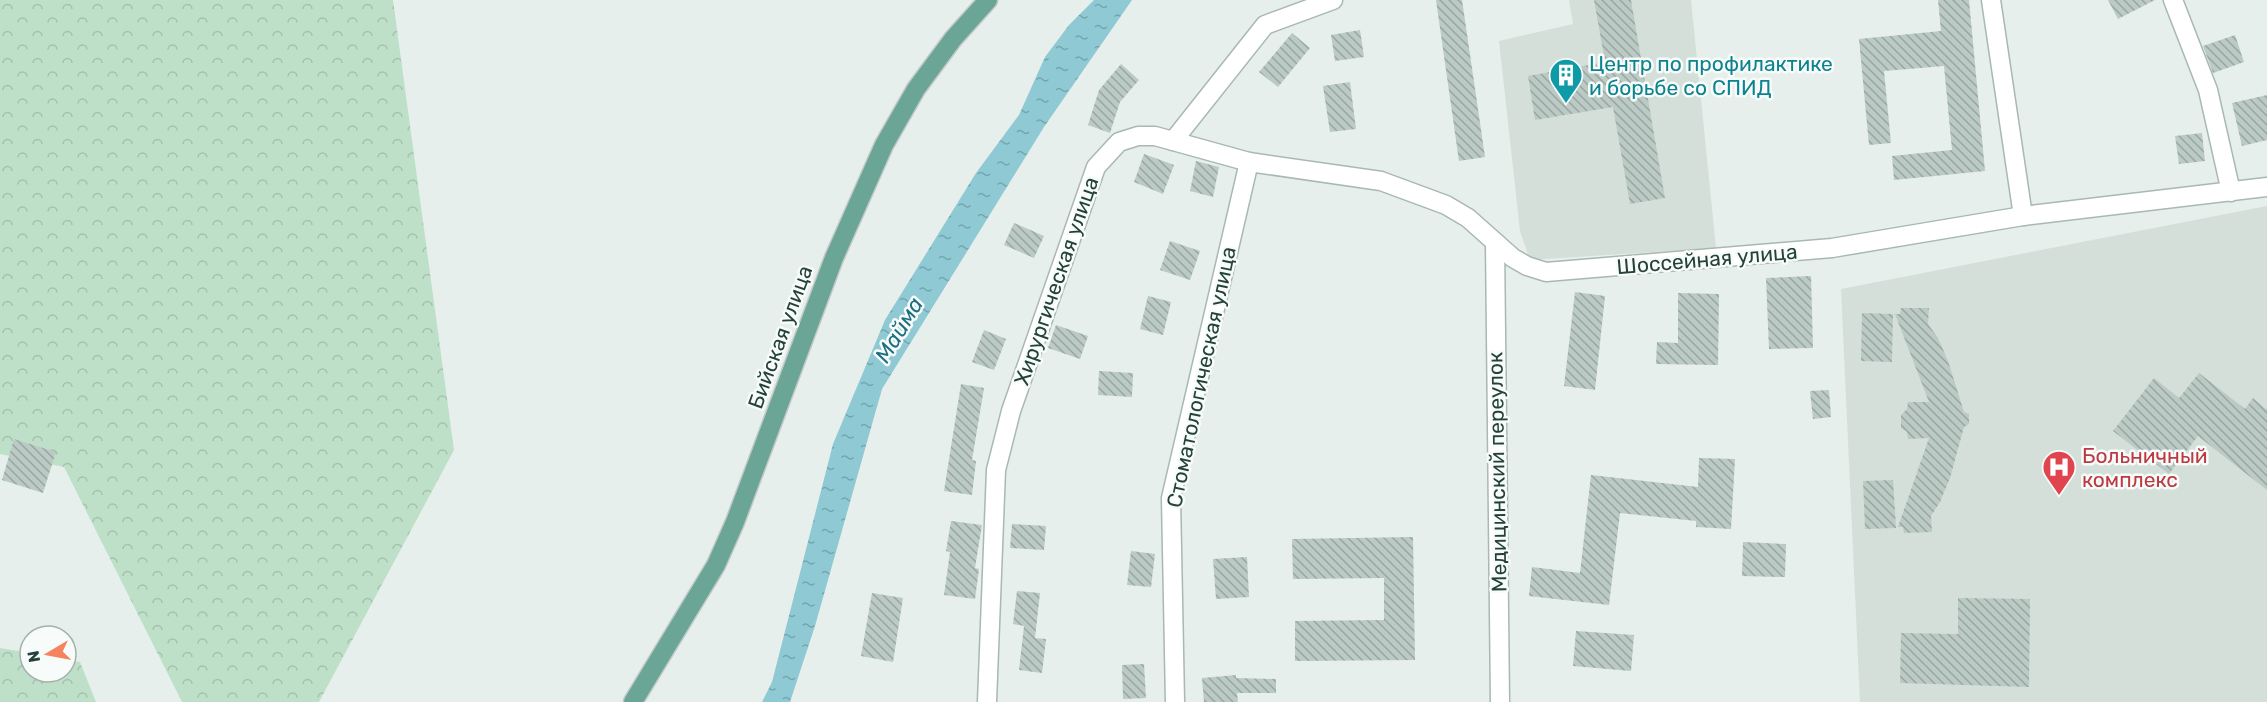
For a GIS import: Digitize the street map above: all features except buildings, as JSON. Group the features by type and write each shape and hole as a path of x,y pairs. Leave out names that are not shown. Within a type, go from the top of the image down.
{"main road":[{"name":"Бийская улица","path":"633,702 716,565 726,543 834,258 884,145 916,89 953,39 988,0"}],"street":[{"path":"1173,141 1265,25 1333,0"},
{"path":"1991,0 2023,216"},
{"path":"2173,0 2208,90 2231,192"},
{"name":"Хирургическая улица","path":"987,702 996,470 1011,411 1096,167 1119,142 1138,136 1155,136 1173,141"},
{"name":"Шоссейная улица","path":"1173,141 1248,162 1381,181 1446,205 1468,218 1520,262 1546,272 1832,249 2023,216 2267,187"},
{"name":"Стоматологическая улица","path":"1175,702 1171,498 1248,162"},
{"name":"Медицинский переулок","path":"1495,242 1500,702"}],"shaded area":[{"path":"1569,0 1691,0 1716,248 1530,260 1520,231 1499,41 1573,24"},
{"name":"Больничный комплекс","path":"2267,206 2267,702 1860,702 1841,289"}],"green space":[{"path":"0,0 393,0 454,450 319,702 182,702 64,467 0,454"},
{"path":"0,648 18,651 18,684 78,684 78,662 80,662 96,702 0,702"}],"water":[{"name":"Майма","path":"1094,0 1132,0 1044,127 882,389 815,626 790,702 762,702 772,682 833,444 885,320 976,173 1019,115 1045,57 1069,25"}],"place":[{"name":"Центр по профилактике и борьбе со СПИД","path":"1566,104"},
{"name":"Больничный комплекс","path":"2059,496"}]}
